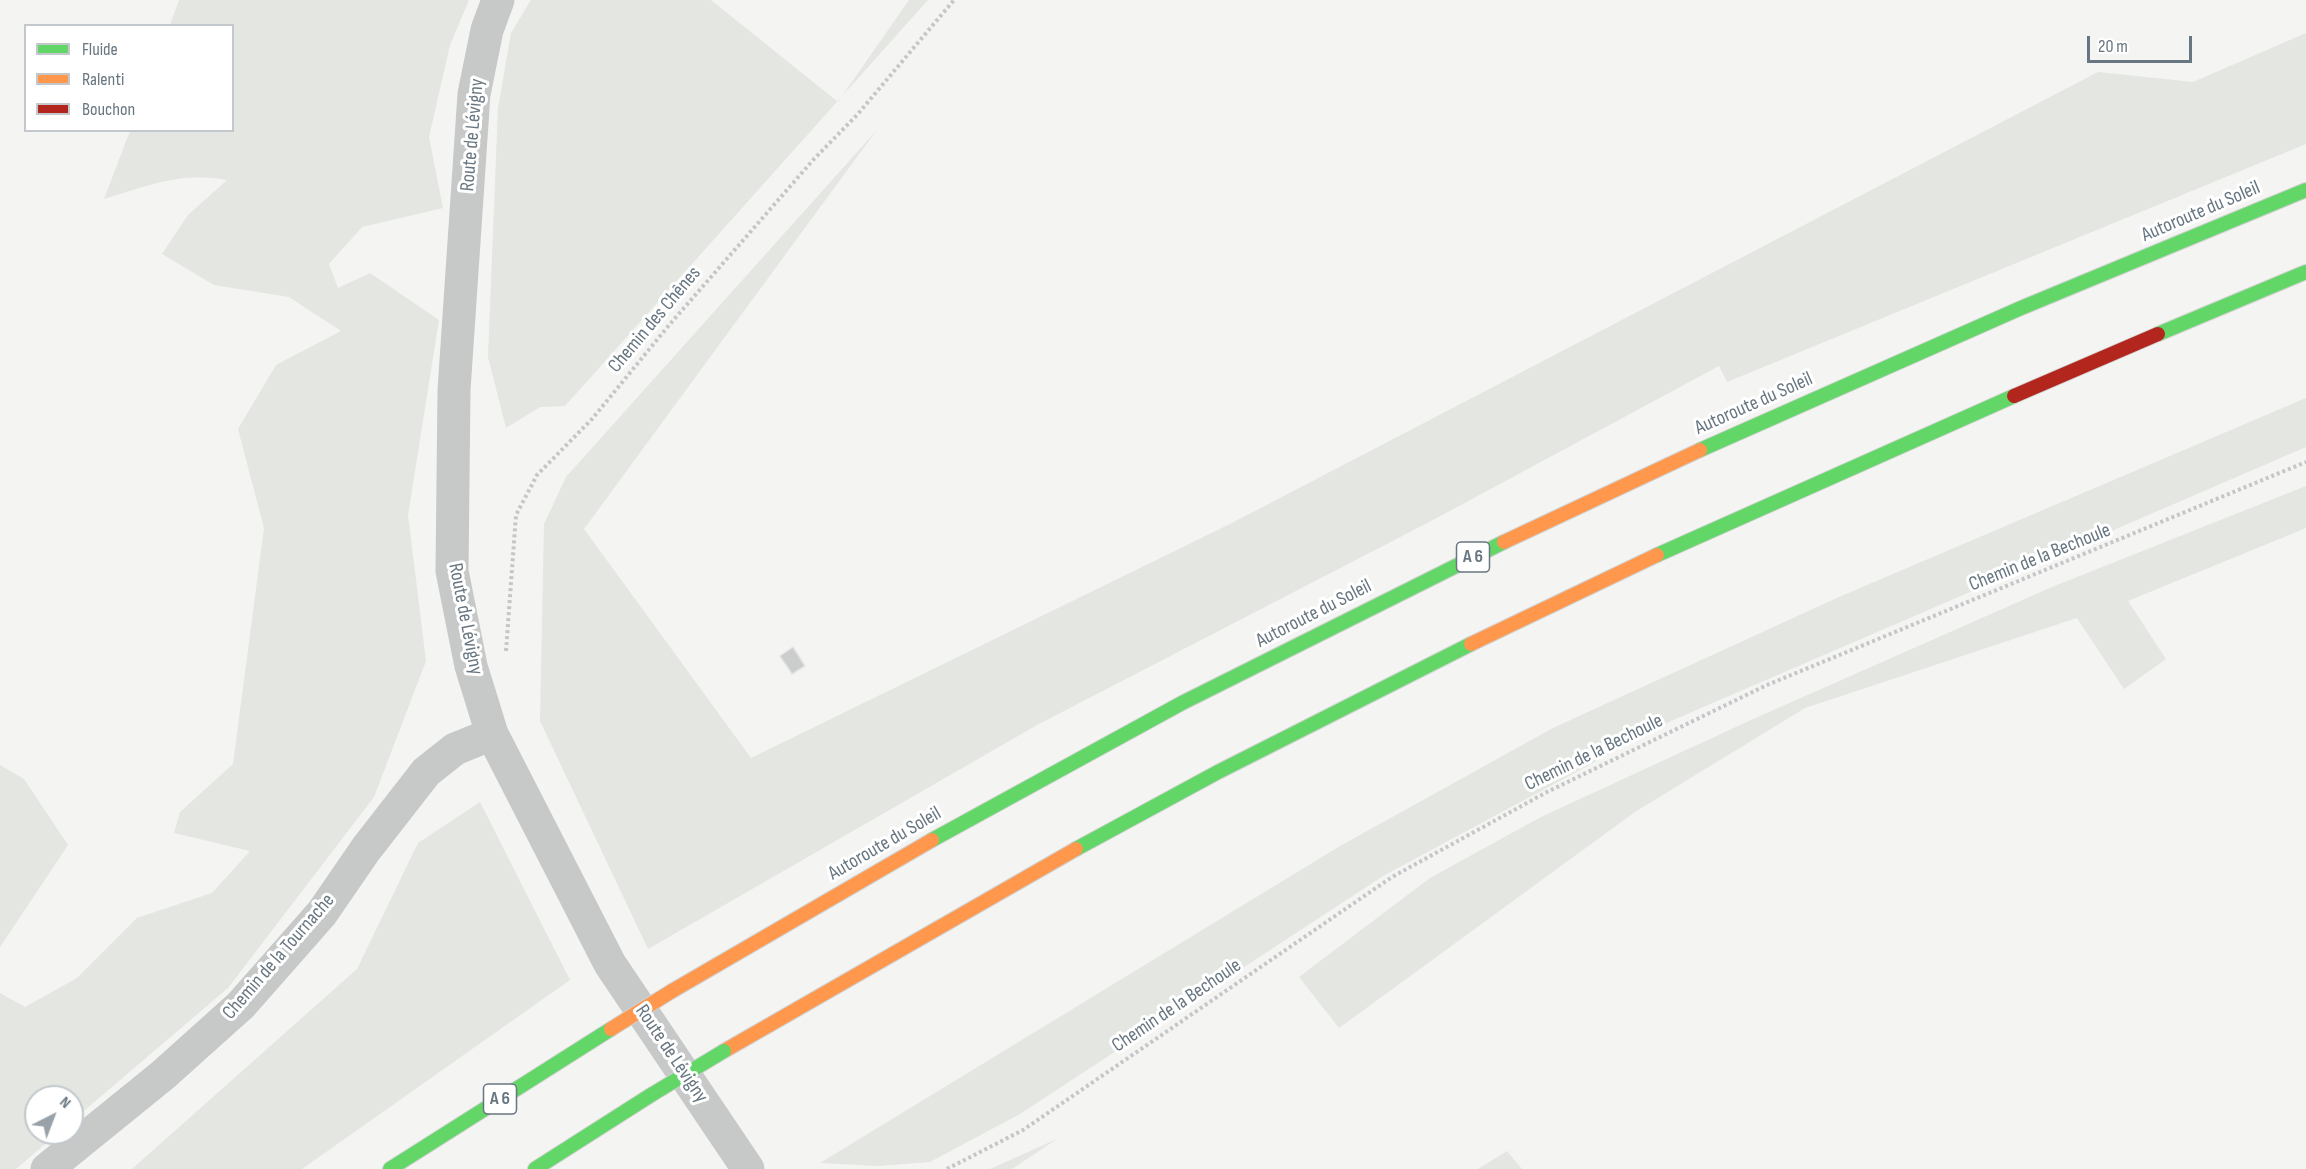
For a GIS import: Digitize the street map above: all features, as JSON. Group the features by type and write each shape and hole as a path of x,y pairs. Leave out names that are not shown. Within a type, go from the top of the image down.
{"highway":[{"name":"Autoroute du Soleil","path":"390,1169 672,991 946,831 1182,703 1422,581 1684,456 1927,349 2306,190"},
{"path":"535,1169 724,1051 996,892 1220,771 1464,648 1711,530 1953,420 2306,272"}],"street":[{"name":"Route de Lévigny","path":"498,0 486,30 474,94 454,390 452,560 471,666 492,734 610,964 748,1169"},
{"name":"Chemin de la Tournache","path":"47,1169 163,1075 241,1005 322,913 366,849 426,772 455,749 492,734"}],"path":[{"name":"Chemin des Chênes","path":"505,655 516,515 537,475 592,419 678,315 814,159 857,115 954,0"},
{"name":"Chemin de la Bechoule","path":"947,1169 1023,1130 1392,877 1547,792 1767,685 2306,462"}],"shaded area":[{"path":"179,0 469,0 450,45 429,137 443,208 362,227 329,264 338,288 370,273 439,320 408,515 426,661 374,797 228,988 84,1111 84,1085 24,1085 24,1145 44,1145 16,1169 0,1169 0,993 25,1007 77,978 137,918 212,893 250,851 174,833 180,812 233,764 264,528 238,429 276,365 341,331 289,297 214,285 162,254 188,215 227,180 195,177 165,181 104,199 130,132 234,132 234,24 170,24"},
{"path":"531,0 711,0 837,101 565,406 540,407 506,428 488,357 498,108 511,33"},
{"path":"909,0 928,0 842,96"},
{"path":"2306,33 2306,144 1727,382 1719,366 1433,520 1037,725 648,949 540,721 544,524 566,477 876,131 584,529 751,758 1230,524 2098,72 2193,82"},
{"path":"2306,398 2306,447 1671,721 1383,876 1020,1114 930,1162 878,1166 820,1163 1340,846 1553,728 1839,597"},
{"path":"2306,486 2306,528 2128,601 2166,659 2124,689 2077,618 1805,708 1635,812 1339,1028 1299,977 1430,878 1541,817 1751,720 2052,587"},
{"path":"0,765 24,779 68,845 0,947"},
{"path":"480,802 570,980 302,1169 132,1169 357,969 418,843"},
{"path":"1057,1139 1012,1169 990,1169"},
{"path":"1507,1151 1522,1169 1478,1169"}],"building":[{"path":"793,647 805,666 792,674 780,656"}],"traffic: fast":[{"path":"1700,450 2021,308 2306,190"},
{"path":"2158,334 2306,272"},
{"path":"1657,555 2014,396"},
{"path":"932,840 1182,703 1504,542"},
{"path":"1076,849 1218,772 1471,644"},
{"path":"390,1169 611,1029"},
{"path":"651,1095 724,1051"},
{"path":"535,1169 651,1095"}],"traffic: slow":[{"path":"1504,542 1700,450"},
{"path":"1471,644 1657,555"},
{"path":"672,991 932,840"},
{"path":"724,1051 1076,849"},
{"path":"611,1029 672,991"}],"traffic: jam":[{"path":"2014,396 2158,334"}]}
